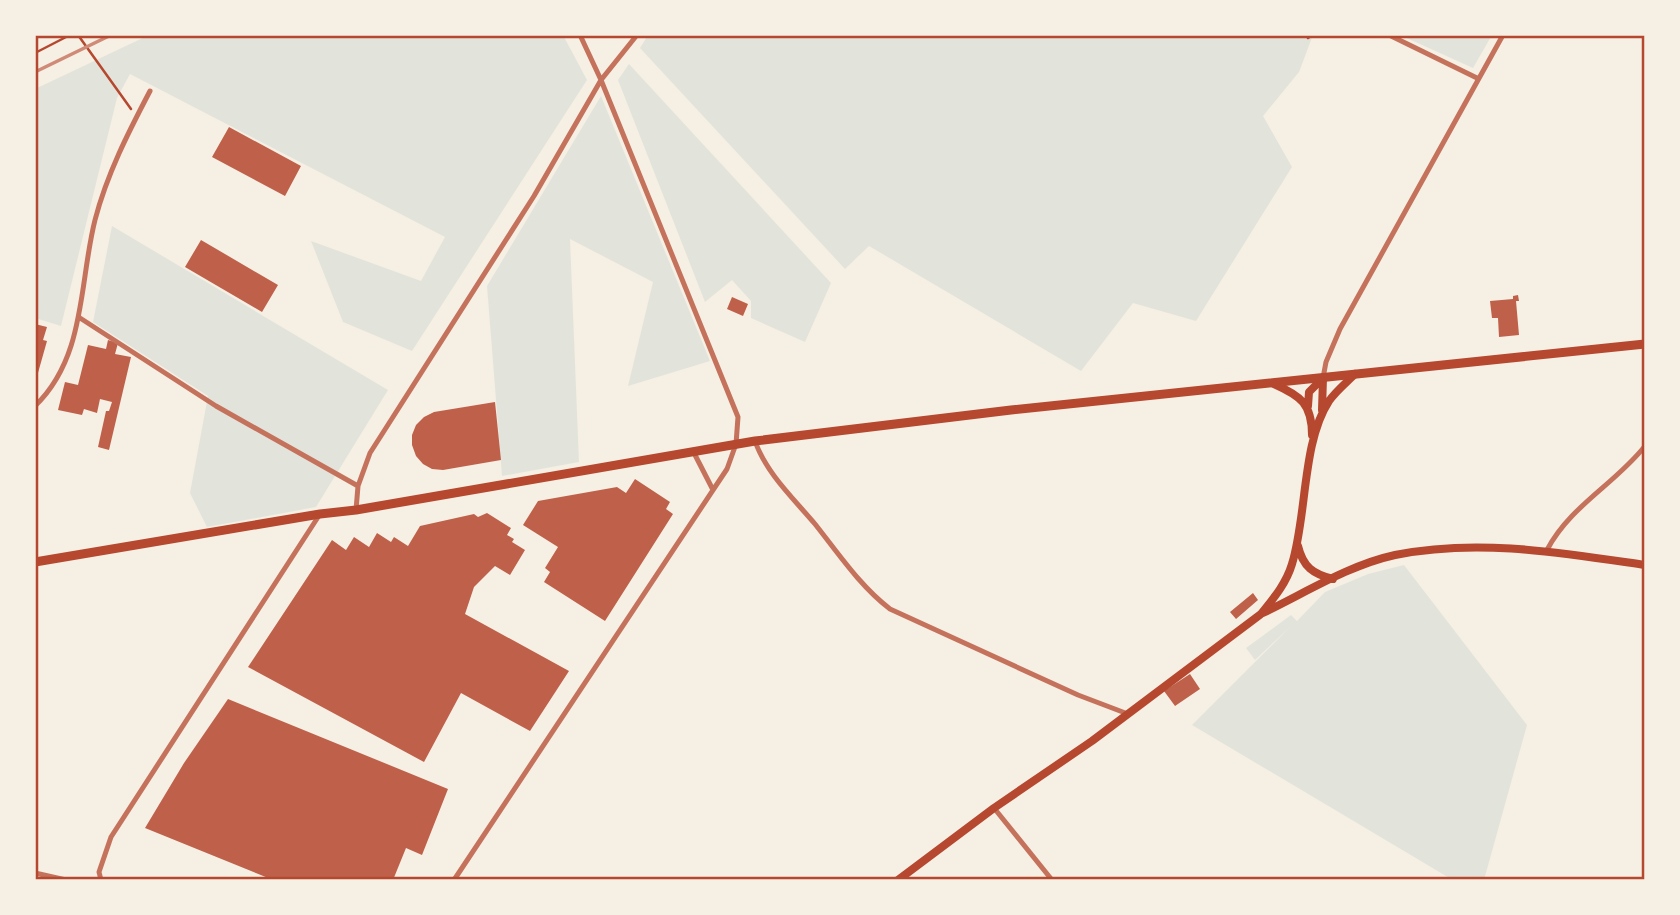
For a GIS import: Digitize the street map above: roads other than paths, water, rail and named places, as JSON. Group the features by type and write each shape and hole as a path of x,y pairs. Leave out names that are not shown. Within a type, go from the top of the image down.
{"main road":[{"path":"35,562 755,441 1011,410 1645,344"},
{"path":"1321,416 1329,401 1355,374"},
{"path":"1312,449 1308,392 1323,378"},
{"path":"1261,614 1280,590 1291,567 1312,449 1321,416 1323,378"},
{"path":"1274,383 1295,394 1308,406"},
{"path":"1297,544 1301,560 1308,569 1319,576 1333,579"},
{"path":"898,880 1261,614 1355,568 1394,555 1497,547 1547,550 1645,565"}],"street":[{"path":"454,880 727,469 736,444 738,417 601,80 579,35"},
{"path":"356,510 358,486 370,453 534,196 601,80 637,35"},
{"path":"1389,35 1477,78"},
{"path":"1323,378 1326,362 1339,329 1503,35"},
{"path":"35,406 63,365 80,318 95,220 120,147 150,91"},
{"path":"80,318 216,406 358,486"},
{"path":"755,441 761,458 872,595 890,609 1078,695 1128,713"},
{"path":"1547,550 1569,520 1645,446"},
{"path":"694,452 712,488"},
{"path":"101,880 99,872 111,837 320,514"},
{"path":"994,808 1052,880"},
{"path":"35,873 66,880"}],"railway":[{"path":"35,72 111,35"}]}
